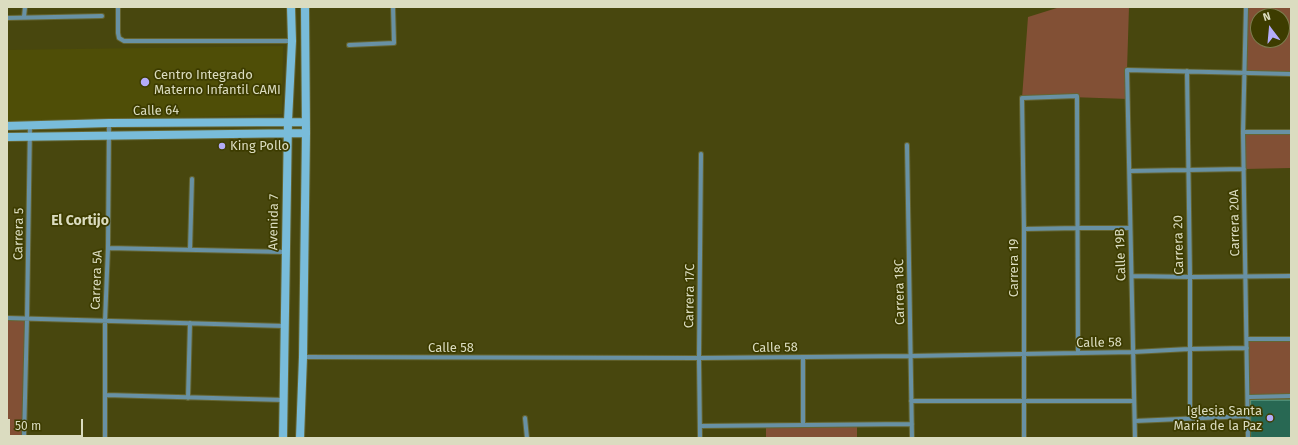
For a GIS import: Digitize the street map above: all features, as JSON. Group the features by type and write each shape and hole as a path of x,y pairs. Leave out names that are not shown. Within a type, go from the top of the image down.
{"main road":[{"name":"Avenida 7","path":"283,438 288,121 292,41 291,7"},
{"path":"300,438 303,357 306,133 305,7"},
{"name":"Calle 64","path":"7,126 109,123 306,122"},
{"name":"Calle 64","path":"7,137 306,133"}],"street":[{"path":"24,18 25,7"},
{"path":"118,7 118,33 119,38 124,41 292,41"},
{"path":"349,45 394,43 393,7"},
{"name":"Carrera 20A","path":"1246,7 1243,132 1249,397 1248,438"},
{"path":"7,18 102,16"},
{"name":"Calle 19B","path":"1135,438 1127,70 1187,71"},
{"path":"1187,71 1291,74"},
{"name":"Carrera 20","path":"1187,71 1187,170 1190,277 1190,418"},
{"name":"Carrera 19","path":"1024,438 1024,229 1022,98 1077,96 1078,228"},
{"name":"Carrera 5A","path":"105,438 105,321 108,248 109,123"},
{"name":"Carrera 5","path":"24,438 30,125"},
{"path":"1243,132 1291,132"},
{"name":"Carrera 18C","path":"908,145 912,438"},
{"name":"Carrera 17C","path":"700,438 699,358 701,154"},
{"path":"1130,171 1244,169"},
{"path":"190,250 192,179"},
{"path":"1078,228 1078,353"},
{"path":"1024,229 1130,228"},
{"path":"108,248 286,252"},
{"path":"1132,276 1291,276"},
{"path":"7,318 284,326"},
{"path":"188,398 190,323"},
{"path":"1247,339 1291,339"},
{"name":"Calle 58","path":"303,357 699,358 910,356 1133,352 1247,348"},
{"path":"803,357 803,425"},
{"path":"106,395 284,400"},
{"path":"1249,397 1291,396"},
{"path":"911,401 1134,401"},
{"path":"1135,421 1248,416"},
{"path":"525,418 528,438"},
{"path":"700,426 912,424"}],"shaded area":[{"path":"1060,7 1129,7 1127,70 1129,99 1070,97 1022,98 1028,17"},
{"path":"1246,7 1291,7 1291,74 1244,73"},
{"name":"Centro Integrado Materno Infantil CAMI","path":"283,46 282,114 7,124 7,50"},
{"path":"1243,132 1291,132 1291,168 1244,169"},
{"path":"7,318 27,319 24,438 7,438"},
{"path":"1247,339 1291,339 1291,396 1249,397"},
{"path":"857,424 857,438 766,438 766,425"}],"building":[{"name":"Iglesia Santa Maria de la Paz","path":"1251,400 1291,400 1291,438 1251,438"}],"place":[{"name":"Centro Integrado Materno Infantil CAMI","path":"145,82"},
{"name":"King Pollo","path":"222,146"},
{"name":"Iglesia Santa Maria de la Paz","path":"1270,418"}],"district":[{"name":"El Cortijo","path":"80,221"}]}
